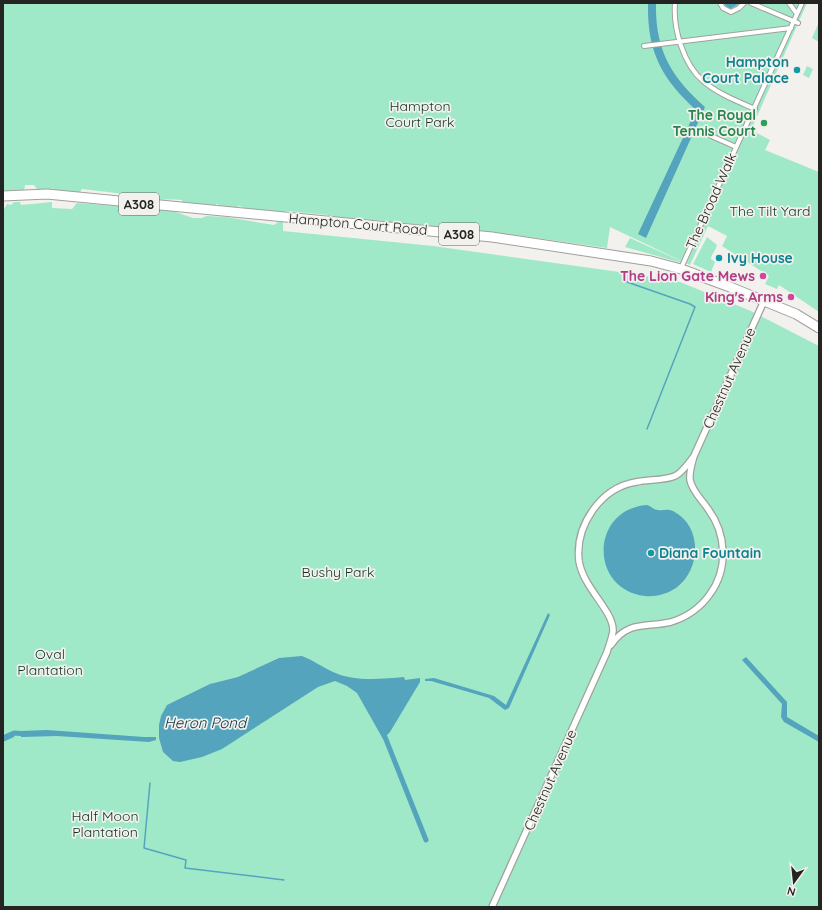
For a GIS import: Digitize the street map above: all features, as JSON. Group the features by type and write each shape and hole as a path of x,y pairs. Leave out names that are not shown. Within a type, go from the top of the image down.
{"main road":[{"name":"Hampton Court Road","path":"3,196 47,194 492,237 651,261 681,269 764,301 796,314 819,328"}],"street":[{"path":"674,3 675,22 679,42 686,58 703,81 727,97 755,109"},
{"path":"720,3 723,8 731,12 739,8 744,3"},
{"path":"751,3 796,22"},
{"path":"789,3 797,14"},
{"name":"The Broad Walk","path":"681,269 791,28 796,22 797,14 802,3"},
{"path":"644,46 791,28"},
{"path":"709,135 736,147"},
{"name":"Chestnut Avenue","path":"613,630 618,632 636,626 670,622 688,614 706,599 716,585 723,563 722,540 713,516 692,486 691,476 694,456 764,301"},
{"name":"Chestnut Avenue","path":"492,907 607,652 613,630 608,614 589,588 580,566 580,542 585,523 593,510 613,491 635,482 667,478 676,475 694,456"},
{"path":"681,471 691,476"},
{"name":"Chestnut Avenue","path":"607,652 623,631"}],"green space":[{"name":"Hampton Court Park","path":"3,3 807,3 751,130 770,140 765,150 819,172 819,312 779,285 777,289 765,284 769,276 722,246 727,236 708,226 690,265 610,227 607,248 522,236 441,227 440,229 403,223 397,226 385,223 385,221 328,217 328,215 286,211 286,213 263,213 261,209 258,209 256,213 245,212 243,207 238,206 235,211 219,210 218,204 216,204 215,208 209,208 209,204 203,204 199,208 182,206 182,200 142,200 141,196 82,189 78,195 56,192 53,188 49,192 39,192 34,185 25,185 24,191 3,193"},
{"path":"819,22 819,42 812,38"},
{"path":"807,66 813,69 809,78 803,75"},
{"name":"Bushy Park","path":"14,202 20,202 21,205 52,202 52,208 72,209 77,203 129,207 130,210 134,209 146,212 148,209 173,211 193,218 202,218 206,216 226,217 274,225 278,222 283,222 283,231 433,246 634,274 680,282 751,311 819,346 819,907 3,907 3,211 7,204 11,205"},
{"path":"707,237 717,245 711,257 711,259 715,262 711,272 693,264"},
{"path":"630,238 683,262 682,263 625,247"}],"water":[{"path":"648,3 656,3 658,35 667,61 683,85 705,107 646,238 638,234 696,110 674,87 658,62 650,35"},
{"path":"723,3 740,3 730,9"},
{"path":"647,505 657,510 671,510 683,518 690,527 694,537 695,548 694,560 684,580 673,590 661,595 653,596 645,596 627,591 614,580 606,566 604,550 607,534 615,520 628,510"},
{"path":"548,613 550,615 509,708 505,710 489,698 431,681 425,681 425,679 434,678 494,696 506,705"},
{"name":"Heron Pond","path":"302,656 333,672 359,679 404,677 405,680 420,678 420,682 390,732 383,739 357,693 347,686 335,681 318,687 222,749 202,757 180,762 173,761 163,752 159,738 159,725 161,716 167,705 210,684 238,677 279,658"},
{"path":"746,657 787,702 787,717 819,736 819,742 784,722 781,717 782,704 742,660"},
{"path":"47,730 156,737 156,740 149,742 57,736 21,737 21,731"},
{"path":"11,732 14,733 14,737 3,742 3,736"}],"waterway":[{"path":"624,276 627,282 695,307 647,429"},
{"path":"383,732 426,840"},
{"path":"3,738 14,733 27,734"},
{"path":"150,783 144,848 186,860 185,868 284,880"}],"place":[{"name":"Hampton Court Palace","path":"797,70"},
{"name":"The Royal Tennis Court","path":"764,123"},
{"name":"Ivy House","path":"719,258"},
{"name":"The Lion Gate Mews","path":"763,276"},
{"name":"King's Arms","path":"791,297"},
{"name":"Diana Fountain","path":"651,553"}],"park label":[{"name":"The Tilt Yard","path":"770,211"},
{"name":"Oval Plantation","path":"50,662"},
{"name":"Half Moon Plantation","path":"105,824"}]}
